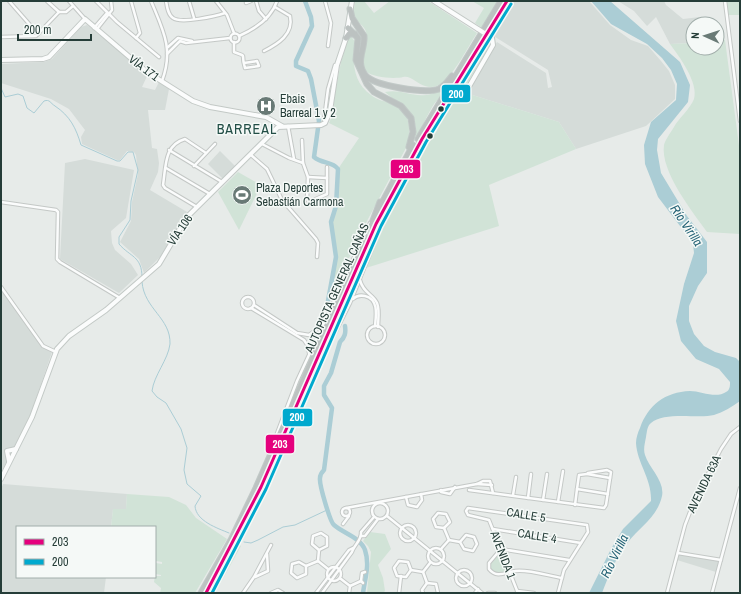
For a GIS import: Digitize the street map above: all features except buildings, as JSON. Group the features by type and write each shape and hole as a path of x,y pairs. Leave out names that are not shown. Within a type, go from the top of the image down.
{"highway":[{"name":"AUTOPISTA GENERAL CAÑAS","path":"200,593 231,540 245,511 371,226 409,152 501,1"},
{"name":"AUTOPISTA GENERAL CAÑAS","path":"206,593 261,487 376,224 399,178 506,1"},
{"path":"350,9 352,18 364,36 360,61 365,75 379,83 422,91 437,90 445,85 480,36"},
{"path":"348,27 358,27"},
{"path":"348,27 356,34 358,40 356,60 364,80 374,92 403,107 409,114 413,125 412,143 382,198 371,226"},
{"path":"346,38 351,33 356,34"},
{"path":"212,593 216,575"}],"main road":[{"path":"282,126 324,124 330,112 339,57 346,38 352,1"},
{"path":"434,1 492,38 493,45 465,91 452,95 435,118"},
{"path":"1,60 43,59 49,57 85,19"},
{"name":"VÍA 171","path":"85,19 147,72 199,104 266,117 282,126"},
{"path":"462,74 458,85 465,91"},
{"name":"VÍA 106","path":"1,479 32,417 56,352 69,336 121,298 159,264 184,222 197,207 278,127 282,126"}],"street":[{"path":"8,1 38,34"},
{"path":"47,1 59,12 66,12 73,6"},
{"path":"69,1 85,19"},
{"path":"96,1 108,14 159,57"},
{"path":"95,29 112,10 111,1"},
{"path":"131,1 140,33 136,38"},
{"path":"152,1 167,39 168,46 162,82"},
{"path":"166,1 169,13 177,20 215,16 225,13"},
{"path":"189,1 194,18"},
{"path":"216,1 225,13 234,33 239,36"},
{"path":"246,3 251,1"},
{"path":"256,1 259,11 266,19"},
{"path":"234,42 238,40 239,36 250,31 266,19 275,7 276,1"},
{"path":"325,1 331,24 328,46"},
{"path":"725,1 740,121"},
{"path":"264,51 282,41 290,26 290,16 275,7"},
{"path":"1,37 33,36 38,34 59,12"},
{"path":"167,54 180,41 186,43 230,38 234,33"},
{"path":"168,46 178,38 197,41"},
{"path":"230,38 234,42 234,52 242,54 245,68 259,66 257,61 244,63"},
{"path":"290,421 324,358 350,303 389,206 435,118"},
{"path":"288,126 294,159"},
{"path":"197,207 165,188 164,185 169,150 185,139 206,153"},
{"path":"302,140 303,163 308,177 307,199 309,202 327,194 327,167"},
{"path":"194,166 215,144"},
{"path":"262,144 303,163"},
{"path":"169,150 222,182"},
{"path":"251,155 267,169 282,200 317,242 317,257"},
{"path":"166,168 210,194"},
{"path":"308,177 327,178"},
{"path":"245,511 308,356 382,198"},
{"path":"1,202 56,210 58,212 58,259 60,262 121,298"},
{"path":"360,280 362,288 375,299 378,305 377,327"},
{"path":"1,287 43,346 56,352"},
{"path":"350,303 354,298 360,296 366,296 373,301 376,308 377,327"},
{"path":"308,356 308,346 304,340 251,308 246,308 243,306 243,299 250,297 253,300 254,305 300,334 312,334 323,324"},
{"path":"251,308 254,305"},
{"path":"377,327 384,332 384,337 379,343 374,343 369,340 367,336 368,330 377,327"},
{"name":"AVENIDA 63A","path":"667,593 688,516 697,494 730,434 739,427"},
{"path":"469,490 602,509 606,506 610,470 599,470 579,475 575,505"},
{"path":"558,502 563,471"},
{"path":"528,498 531,474"},
{"path":"543,500 547,474"},
{"path":"587,474 610,478"},
{"path":"512,496 516,477"},
{"path":"348,516 344,516 342,513 346,508 477,484 489,480 492,485 493,493"},
{"path":"441,490 441,492 450,494 455,487"},
{"path":"712,593 740,488"},
{"path":"577,489 608,494"},
{"path":"406,497 408,505 417,506 422,500 421,494"},
{"path":"386,505 390,500"},
{"path":"367,504 374,506 381,503 386,505"},
{"path":"386,505 388,511 387,516"},
{"path":"374,506 372,510 374,517 383,519 387,516"},
{"name":"CALLE 5","path":"466,511 470,507 480,508 584,524 588,526 588,532 581,543"},
{"path":"343,524 350,510 346,508"},
{"name":"AVENIDA 1","path":"466,511 468,515 488,519 517,592"},
{"path":"438,513 446,514 450,522 444,528 436,527 434,523 433,519 438,513"},
{"path":"387,516 482,593"},
{"path":"361,537 361,532 374,517"},
{"path":"322,593 361,537 364,536 378,519"},
{"path":"405,525 414,527 417,534 414,538 411,542 403,541 400,532 405,525"},
{"path":"444,528 449,540"},
{"name":"CALLE 4","path":"493,529 581,543"},
{"path":"321,533 327,537 327,546 319,550 312,544 313,536 321,533"},
{"path":"449,540 460,542 464,549 472,551 477,544 474,537 466,536 460,542"},
{"path":"441,549 449,540"},
{"path":"558,593 564,570 581,543"},
{"path":"243,593 272,545"},
{"path":"316,593 349,550 354,547"},
{"path":"430,563 427,554 433,548 441,549"},
{"path":"430,563 438,564 444,557 441,549"},
{"path":"562,578 517,571 503,575 495,573 489,569 490,560 501,549 570,560"},
{"path":"318,562 319,550"},
{"path":"254,577 268,571 267,553"},
{"path":"678,553 721,560"},
{"path":"399,561 408,562 412,570 406,577 397,576 394,568 399,561"},
{"path":"306,566 306,574 298,578 291,573 292,564 299,562 306,566 318,562"},
{"path":"318,562 328,569"},
{"path":"423,572 430,563"},
{"path":"328,578 326,576 328,569 334,566 336,567"},
{"path":"336,567 342,572 341,579"},
{"path":"412,570 423,572"},
{"path":"460,570 469,571 472,580 469,583 466,586 458,585 455,577 460,570"},
{"path":"350,586 362,582 362,573 365,572"},
{"path":"423,572 427,583"},
{"path":"399,593 401,576"},
{"path":"328,578 334,582 341,579"},
{"path":"341,579 350,586"},
{"path":"423,593 422,590 427,583"},
{"path":"427,583 436,584 438,593"},
{"path":"349,593 350,586"},
{"path":"475,593 478,589"},
{"path":"271,593 278,590 283,593"},
{"path":"517,592 534,593"},
{"path":"488,593 495,593"}],"shaded area":[{"path":"513,1 589,1 610,25 631,40 648,46 669,71 675,85 675,99 646,126 576,149 559,122 466,93 497,42 546,73 548,88 552,87 548,70 492,35"},
{"path":"618,1 664,1 666,5 683,19 685,19 685,43 670,44 656,17 647,26 634,11"},
{"path":"87,25 148,74 142,87 155,90 159,82 169,89 165,110 148,110 152,148 157,149 159,163 158,172 150,190 187,212 160,257 144,273 139,259 120,242 131,221 132,202 138,174 136,155 134,152 127,151 120,160 117,160 82,144 81,137 85,130 69,109 51,99 1,83 1,64 44,62 52,59 81,27"},
{"path":"220,151 236,167 223,179 208,164"},
{"path":"85,159 134,170 126,218 111,231 112,243 115,250 131,264 138,275 119,293 60,259 65,163"},
{"path":"1,288 42,347 52,352 29,419 1,472"},
{"path":"3,484 127,494 126,509 113,509 111,526 16,526 16,578 106,578 104,593 1,593 1,489"},
{"path":"679,554 719,561 716,572 677,560"}],"green space":[{"path":"355,1 364,1 374,13 390,1 428,1 477,33 451,74 442,83 434,87 422,85 409,77 378,77 366,71 364,66 363,57 367,37 364,27 353,16"},
{"path":"472,1 499,1 482,28 475,23 484,8"},
{"path":"726,1 740,1 740,15 728,15"},
{"path":"351,36 355,42 354,64 360,84 373,97 398,106 402,110 408,121 409,133 407,146 368,219 328,301 336,257 331,222 336,206 338,169 359,138 329,123 334,112 334,98 341,62 348,39"},
{"path":"486,39 490,40 491,43 465,87 461,87 460,83"},
{"path":"725,40 740,153 740,234 707,232 678,190 667,167 664,155 664,145 676,124 692,103 695,93 694,85 687,70 670,44 685,43 685,56 725,56"},
{"path":"445,88 433,106 415,140 415,121 409,110 385,92 393,91 427,95"},
{"path":"466,93 559,122 576,149 489,185 499,226 366,268 390,210 412,167 433,137 449,103 459,94"},
{"path":"238,172 261,185 239,230 218,192"},
{"path":"127,494 169,497 186,505 196,518 227,539 195,593 160,593 161,588 154,582 156,576 161,576 156,574 156,563 162,564 162,562 156,561 156,526 111,526 113,509 126,509"},
{"path":"370,532 385,534 391,549 378,565 383,578 385,591 383,593 367,593 371,552 363,541"},
{"path":"236,543 241,546 215,593 213,593 219,574"},
{"path":"498,553 501,554 507,570 504,574 493,572 490,567 491,562"}],"water":[{"name":"Río Virilla","path":"591,1 610,1 680,62 690,85 688,102 658,139 657,150 661,173 687,216 707,242 707,273 698,286 689,306 689,321 694,334 704,346 715,352 736,358 740,362 740,401 724,411 714,415 673,416 657,419 651,423 647,429 644,453 659,480 662,496 657,510 628,542 616,560 602,593 589,593 611,549 623,529 651,501 649,485 639,457 636,443 643,420 653,406 665,397 690,391 718,395 728,390 730,382 719,369 696,359 681,341 676,321 684,284 694,253 693,243 658,197 645,164 644,145 651,122 676,100 677,84 671,70 662,58 647,44 611,24"}],"waterway":[{"path":"305,1 311,17 312,26 296,61 296,66 308,71 311,79 319,121 314,157 320,161 336,166 338,169 336,206 331,222 336,257 328,301"},
{"path":"1,88 5,97 18,94 23,96 27,108 34,113 44,101 50,102 68,118 75,128 81,145 117,161 120,161 128,152 133,152 138,170 131,201 130,220 119,237 119,244 138,261 142,277"},
{"path":"142,282 147,299 166,327 170,344 167,356 155,379 152,391 157,397 166,403 181,429 187,448 184,470 187,484 201,496 195,506 196,511 203,520 229,533"},
{"path":"345,326 345,335 340,342 331,373 324,386 324,395 332,408 324,470 320,476 320,482 325,503 332,522 338,528 360,542 365,550 367,566 363,593"},
{"path":"244,542 251,543 283,527 295,525 327,510"}],"transit line":[{"name":"203","path":"206,593 261,487 376,224 422,139 507,1"},
{"name":"200","path":"212,593 266,489 381,226 426,142 511,4"}],"place":[{"name":"Ebais Barreal 1 y 2","path":"266,106"},
{"name":"Plaza Deportes Sebastián Carmona","path":"242,195"}],"district":[{"name":"BARREAL","path":"247,129"}]}
